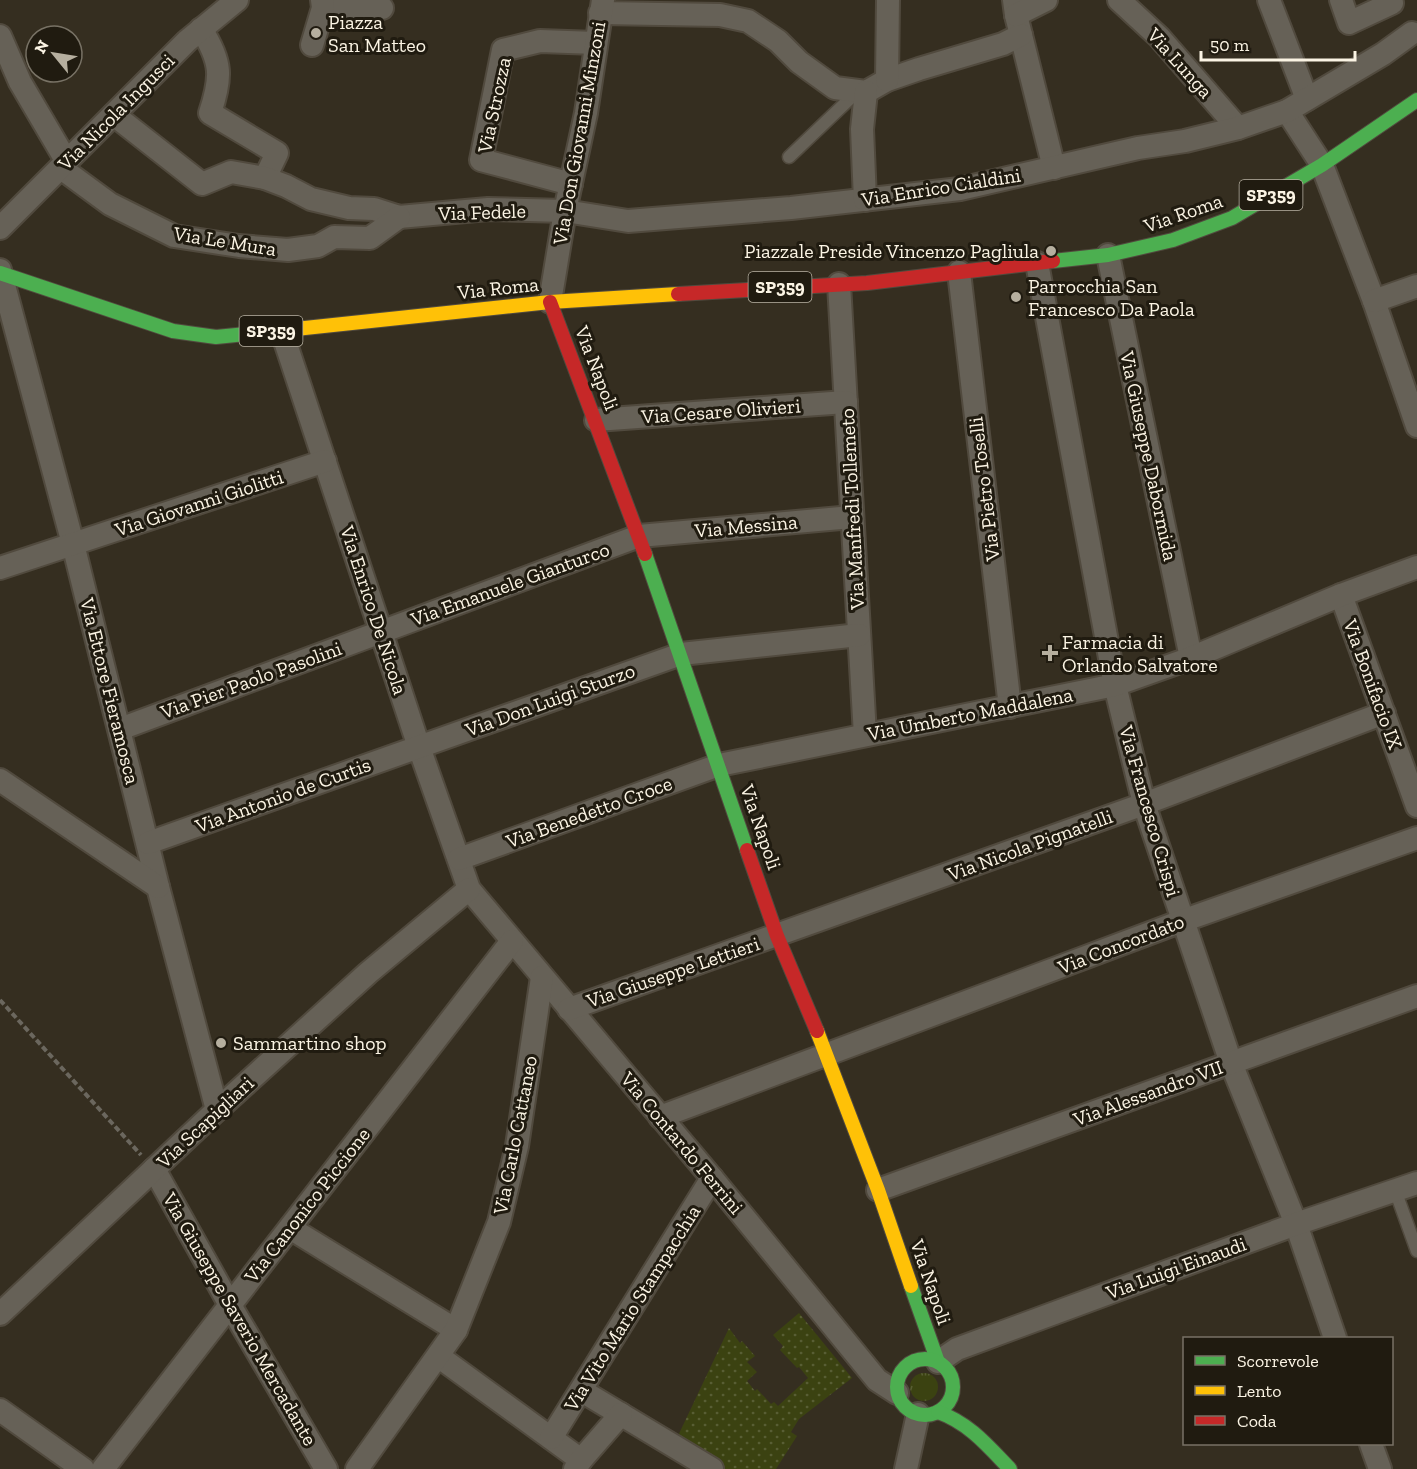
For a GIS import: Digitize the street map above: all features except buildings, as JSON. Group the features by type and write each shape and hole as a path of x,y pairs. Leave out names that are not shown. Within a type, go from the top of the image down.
{"main road":[{"name":"Via Roma","path":"1108,255 1173,240 1232,218 1322,165 1417,100"},
{"name":"SP359","path":"1037,263 1108,255"},
{"name":"Via Roma","path":"0,272 173,331 216,337 550,302 867,283 1037,263"},
{"name":"Via Napoli","path":"550,302 639,536 777,936 827,1055 878,1190 938,1362"},
{"path":"970,1428 953,1389 950,1373 938,1362 930,1359 921,1359 904,1367 899,1375 897,1393 904,1407 950,1415 970,1428 1010,1469"},
{"path":"928,1413 945,1406 953,1389"}],"street":[{"name":"Via Nicola Ingusci","path":"0,228 187,41 237,0"},
{"path":"887,81 888,0"},
{"path":"601,7 720,15 748,21 778,41 799,62 835,88 862,92 887,81 1003,44 1017,17 1046,0"},
{"name":"Via Lunga","path":"1119,0 1159,37 1238,128"},
{"path":"1269,0 1307,99"},
{"path":"1341,0 1349,23 1392,3"},
{"path":"312,45 323,4 382,8"},
{"name":"Via Don Giovanni Minzoni","path":"550,302 565,211 586,113 601,7"},
{"path":"1017,17 1054,168"},
{"path":"201,29 214,49 218,66 217,90 210,113 277,153 265,178"},
{"name":"Via Enrico Cialdini","path":"565,211 628,221 791,208 960,189 1238,128 1287,111 1383,54 1412,33"},
{"path":"0,36 20,82 64,165"},
{"name":"Via Strozza","path":"571,184 481,160 503,50 540,40 596,43"},
{"path":"862,92 861,129 865,200"},
{"path":"1287,111 1322,165 1374,302 1417,426"},
{"path":"114,115 202,184 231,172 265,178 311,199 349,208 374,209 399,217"},
{"name":"Via Le Mura","path":"64,165 110,204 174,236 218,243 288,250 318,246 334,237 370,238 399,217"},
{"name":"Via Fedele","path":"399,217 488,209 565,211"},
{"name":"Via Giuseppe Dabormida","path":"1108,255 1191,658"},
{"name":"Via Francesco Crispi","path":"1037,263 1115,685 1144,804 1230,1063 1296,1224 1335,1337"},
{"name":"Via Ettore Fieramosca","path":"0,272 73,544 158,888 217,1110"},
{"name":"Via Pietro Toselli","path":"959,272 1010,706"},
{"name":"Via Manfredi Tollemeto","path":"838,284 865,735"},
{"path":"1374,302 1417,286"},
{"name":"Via Enrico De Nicola","path":"281,330 418,747 470,889"},
{"name":"Via Cesare Olivieri","path":"596,420 846,402"},
{"name":"Via Giovanni Giolitti","path":"0,568 324,461"},
{"name":"Via Messina","path":"639,536 852,517"},
{"name":"Via Emanuele Gianturco","path":"382,632 639,536"},
{"name":"Via Umberto Maddalena","path":"719,765 1115,685 1191,658 1341,595 1417,567"},
{"name":"Via Bonifacio IX","path":"1341,595 1417,806"},
{"name":"Via Pier Paolo Pasolini","path":"120,729 382,632"},
{"name":"Via Don Luigi Sturzo","path":"418,747 681,654 859,635"},
{"name":"Via Nicola Pignatelli","path":"777,936 1144,804 1384,714"},
{"name":"Via Antonio de Curtis","path":"148,843 418,747"},
{"name":"Via Benedetto Croce","path":"459,859 719,765"},
{"path":"0,780 158,888"},
{"name":"Via Concordato","path":"660,1117 1182,921 1417,838"},
{"name":"Via Contardo Ferrini","path":"470,889 712,1178 877,1380 897,1393"},
{"name":"Via Scapigliari","path":"0,1314 368,972 470,889"},
{"name":"Via Giuseppe Lettieri","path":"569,1009 777,936"},
{"name":"Via Canonico Piccione","path":"103,1469 512,941"},
{"name":"Via Carlo Cattaneo","path":"357,1469 456,1330 499,1222 518,1146 542,977"},
{"name":"Via Alessandro VII","path":"878,1190 1417,996"},
{"name":"Via Giuseppe Saverio Mercadante","path":"154,1169 326,1469"},
{"name":"Via Vito Mario Stampacchia","path":"551,1438 712,1178"},
{"name":"Via Luigi Einaudi","path":"938,1362 957,1349 1296,1224 1417,1183"},
{"path":"290,1228 456,1330"},
{"path":"438,1356 551,1438 578,1464 621,1414"},
{"path":"582,1391 712,1469"},
{"path":"0,1410 83,1469"},
{"path":"906,1469 928,1413"},
{"path":"1372,1445 1380,1469"}],"lane":[{"path":"789,158 862,92"},
{"path":"1395,1190 1417,1251"}],"path":[{"path":"0,1000 154,1169"}],"green space":[{"path":"799,1313 852,1378 799,1419 791,1432 797,1436 776,1469 725,1469 676,1440 729,1328 740,1343 742,1341 755,1356 747,1362 757,1372 747,1381 771,1404 774,1402 778,1406 808,1378 780,1350 783,1346 773,1335"},
{"path":"924,1373 934,1377 938,1387 934,1397 924,1401 914,1397 910,1387 914,1377"}],"traffic: fast":[{"path":"1053,261 1108,255 1173,240 1232,218 1322,165 1417,100"},
{"path":"0,273 173,331 216,337 286,330"},
{"path":"645,554 747,850"},
{"path":"911,1286 938,1362"},
{"path":"920,1359 930,1359 945,1367 951,1376 953,1387 951,1398 945,1407 930,1415 920,1415 909,1410 902,1403 897,1392 897,1382 902,1371 909,1364 920,1359"},
{"path":"938,1412 969,1429 1010,1469"}],"traffic: slow":[{"path":"286,330 550,302 678,294"},
{"path":"817,1031 878,1190 911,1286"}],"traffic: jam":[{"path":"678,294 867,283 1053,261"},
{"path":"550,302 645,554"},
{"path":"747,850 777,936 817,1031"}],"place":[{"name":"Piazza San Matteo","path":"316,33"},
{"name":"Piazzale Preside Vincenzo Pagliula","path":"1051,251"},
{"name":"Parrocchia San Francesco Da Paola","path":"1016,297"},
{"name":"Farmacia di Orlando Salvatore","path":"1050,653"},
{"name":"Sammartino shop","path":"221,1043"}]}
